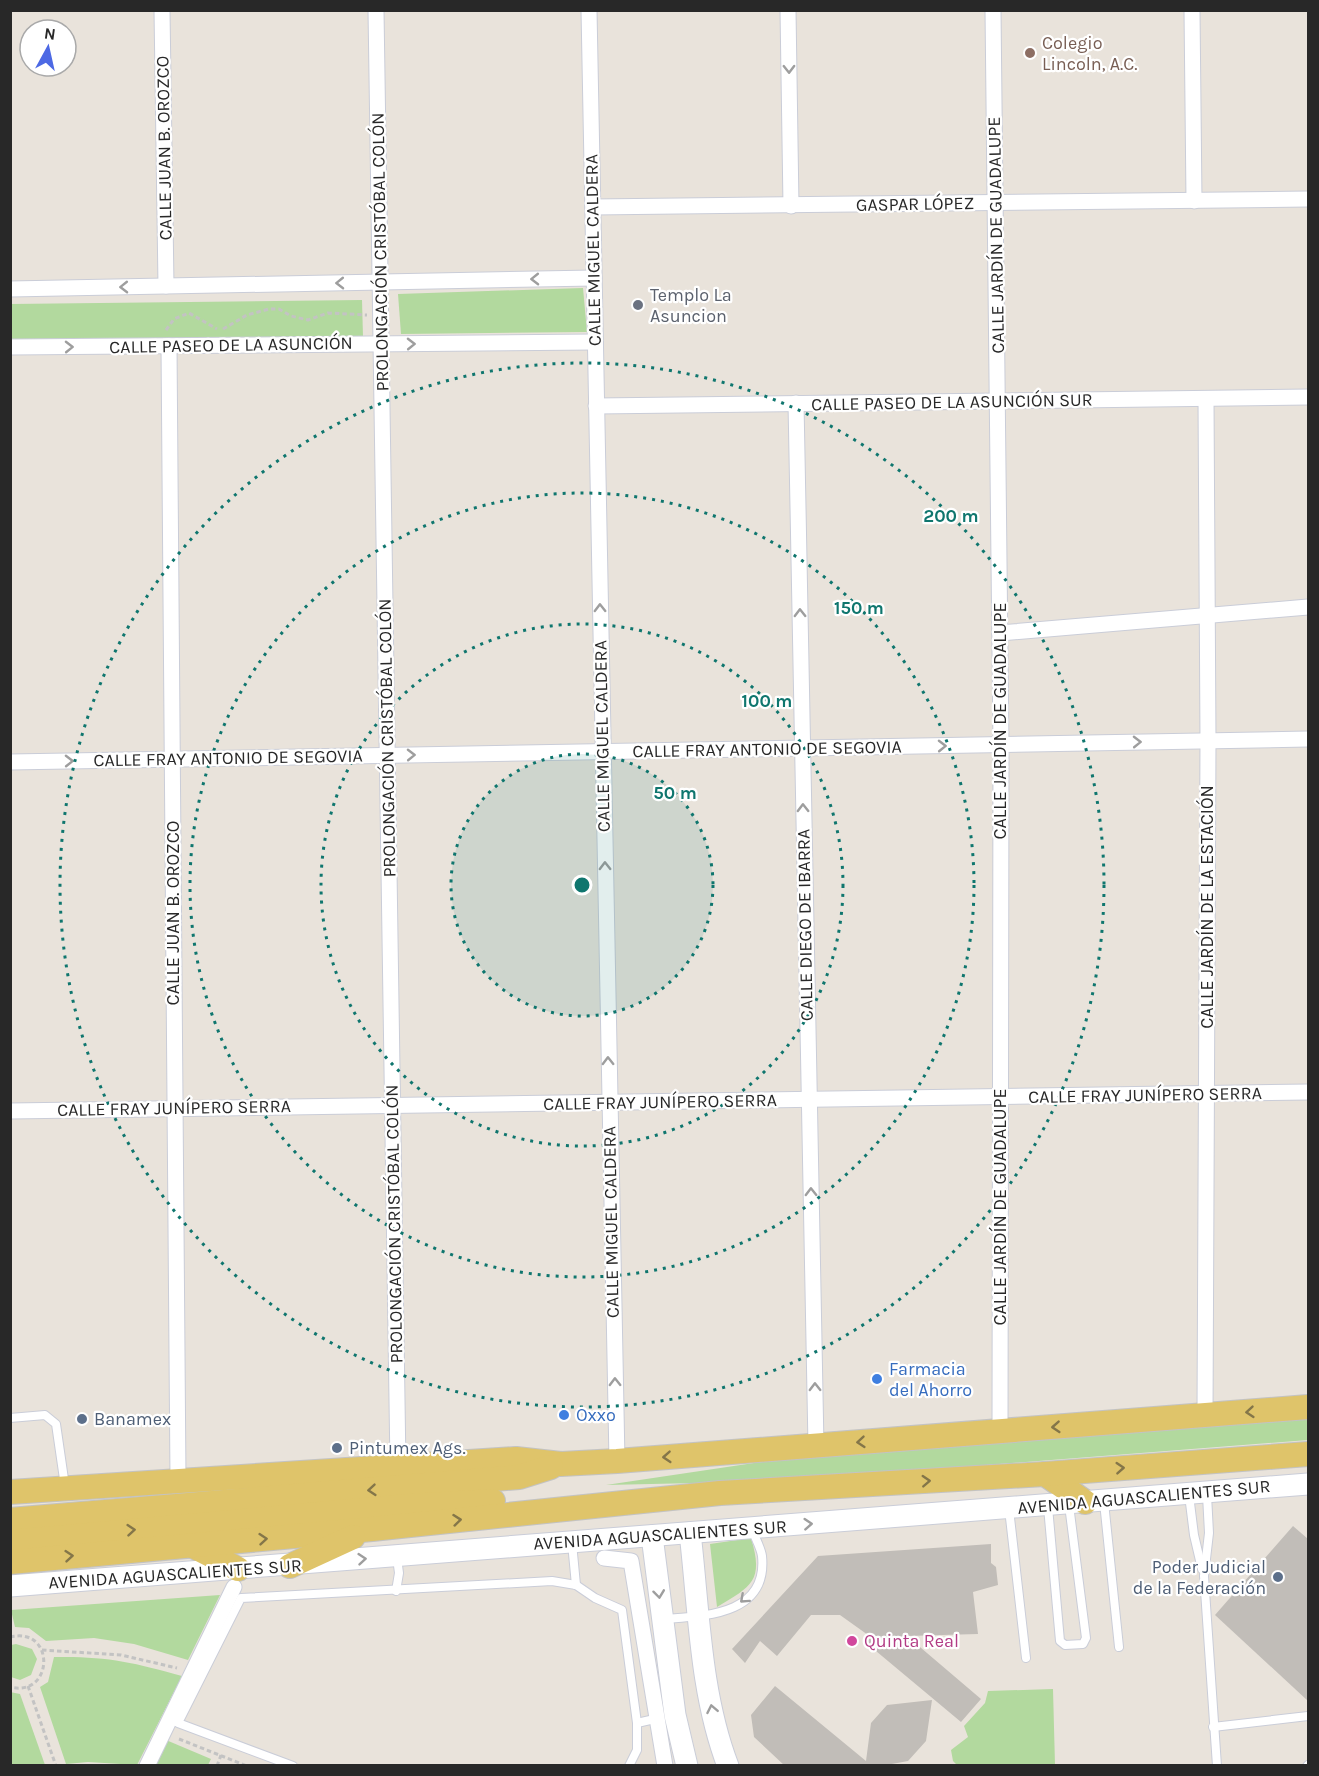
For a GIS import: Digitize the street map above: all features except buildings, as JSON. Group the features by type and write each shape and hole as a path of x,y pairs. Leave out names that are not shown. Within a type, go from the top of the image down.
{"main road":[{"path":"12,1492 178,1479 516,1459 561,1464 616,1461 1308,1407"},
{"name":"AVENIDA AGUASCALIENTES SUR","path":"10,1562 372,1529 720,1493 1045,1474 1308,1454"},
{"path":"10,1520 519,1477 561,1464"},
{"path":"1045,1474 1077,1503"},
{"name":"AVENIDA AGUASCALIENTES SUR","path":"10,1542 396,1507 668,1492 720,1493"},
{"path":"290,1566 372,1529"},
{"path":"191,1545 238,1585"}],"street":[{"name":"CALLE JUAN B. OROZCO","path":"162,10 166,286"},
{"name":"PROLONGACIÓN CRISTÓBAL COLÓN","path":"376,10 398,1466"},
{"name":"CALLE MIGUEL CALDERA","path":"589,10 616,1461"},
{"path":"788,10 791,206"},
{"name":"CALLE JARDÍN DE GUADALUPE","path":"993,10 1001,745 1000,1431"},
{"path":"1192,10 1194,201"},
{"name":"GASPAR LÓPEZ","path":"593,207 1308,199"},
{"path":"10,289 594,278"},
{"name":"CALLE PASEO DE LA ASUNCIÓN","path":"10,348 595,342"},
{"name":"CALLE JUAN B. OROZCO","path":"169,346 178,1479"},
{"name":"CALLE PASEO DE LA ASUNCIÓN SUR","path":"596,406 1308,397"},
{"name":"CALLE JARDÍN DE LA ESTACIÓN","path":"1205,1415 1208,741 1206,399"},
{"name":"CALLE DIEGO DE IBARRA","path":"796,404 816,1446"},
{"path":"1000,633 1308,608"},
{"name":"CALLE FRAY ANTONIO DE SEGOVIA","path":"10,762 1308,740"},
{"name":"CALLE FRAY JUNÍPERO SERRA","path":"10,1111 1308,1092"},
{"name":"AVENIDA AGUASCALIENTES SUR","path":"10,1586 238,1585 290,1566 572,1541 1009,1509 1308,1484"},
{"path":"690,1533 710,1701 718,1740 728,1766"},
{"path":"652,1536 662,1620 666,1717 665,1766"},
{"path":"604,1557 631,1561 666,1717 679,1759"},
{"path":"147,1766 192,1672 238,1585"}],"lane":[{"path":"10,1418 45,1415 56,1424 65,1488"},
{"path":"1198,1493 1194,1534 1204,1576 1217,1766"},
{"path":"1198,1493 1209,1533 1204,1576"},
{"path":"1077,1503 1086,1638 1083,1644 1065,1645 1059,1641 1077,1503"},
{"path":"1077,1503 1119,1647"},
{"path":"1009,1509 1026,1658"},
{"path":"662,1620 726,1612 745,1600 759,1582 762,1556 752,1528"},
{"path":"572,1541 576,1585"},
{"path":"396,1591 399,1573 397,1556"},
{"path":"293,1766 178,1722 238,1585 396,1591 552,1581 576,1585 595,1598 622,1610 637,1723 637,1750 629,1766"},
{"path":"1213,1727 1308,1716"},
{"path":"637,1723 666,1717"}],"path":[{"path":"169,346 166,329 182,314 197,315 216,328 222,329 247,315 269,309 279,309 291,316 308,320 328,313 381,316"},
{"path":"10,1637 25,1636 42,1650 121,1654 192,1672"},
{"path":"10,1687 28,1686 42,1674 45,1665 42,1650"},
{"path":"28,1686 56,1766"},
{"path":"163,1732 247,1766"},
{"path":"217,1766 221,1755"}],"green space":[{"path":"583,288 587,332 401,334 398,294"},
{"path":"362,300 363,337 11,339 10,304"},
{"path":"1308,1417 1308,1440 781,1481 606,1485 780,1459"},
{"path":"751,1538 756,1564 752,1581 739,1593 717,1607 710,1544"},
{"path":"220,1595 188,1660 134,1644 94,1638 46,1641 29,1628 15,1627 11,1610"},
{"path":"16,1644 32,1649 37,1659 31,1675 20,1680 11,1677 11,1645"},
{"path":"54,1657 119,1661 182,1676 137,1765 88,1762 66,1764 40,1687 48,1682"},
{"path":"1053,1689 1055,1765 958,1766 953,1761 951,1750 968,1737 964,1726 985,1703 988,1691"},
{"path":"10,1692 20,1694 45,1765 11,1765"},
{"path":"166,1740 211,1759 208,1765 156,1766"}],"place":[{"name":"Colegio Lincoln, A.C.","path":"1030,53"},
{"name":"Templo La Asuncion","path":"638,305"},
{"name":"Farmacia del Ahorro","path":"877,1379"},
{"name":"Oxxo","path":"564,1415"},
{"name":"Banamex","path":"82,1419"},
{"name":"Pintumex Ags.","path":"337,1448"},
{"name":"Poder Judicial de la Federación","path":"1278,1577"},
{"name":"Quinta Real","path":"852,1641"}]}
